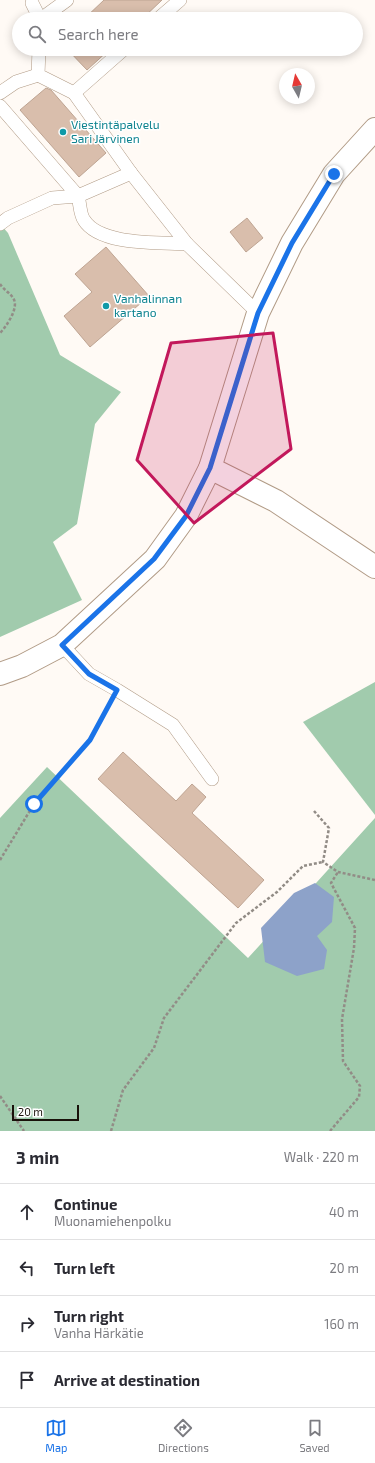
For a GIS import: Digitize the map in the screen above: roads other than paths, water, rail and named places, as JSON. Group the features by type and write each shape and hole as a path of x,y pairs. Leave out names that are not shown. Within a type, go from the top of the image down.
{"street":[{"path":"0,674 22,666 62,645 154,559 186,516 210,468 258,313 292,243 334,174 375,129"},
{"path":"210,468 276,501 375,567"}],"lane":[{"path":"50,12 67,0"},
{"path":"166,12 180,0"},
{"path":"32,3 36,12"},
{"path":"38,75 39,56"},
{"path":"74,93 116,56"},
{"path":"0,93 16,82 38,75 74,93 131,173 187,244 258,313"},
{"path":"0,106 78,196 84,220 98,234 118,239 187,244"},
{"path":"0,224 8,218 52,198 78,196 131,173"},
{"path":"62,645 89,674 173,725 212,779"}],"water":[{"path":"315,883 334,897 332,922 317,936 327,950 324,969 297,976 265,962 261,928 294,893"}],"place":[{"name":"Viestintäpalvelu Sari Järvinen","path":"63,132"},
{"name":"Vanhalinnan kartano","path":"106,306"}]}
